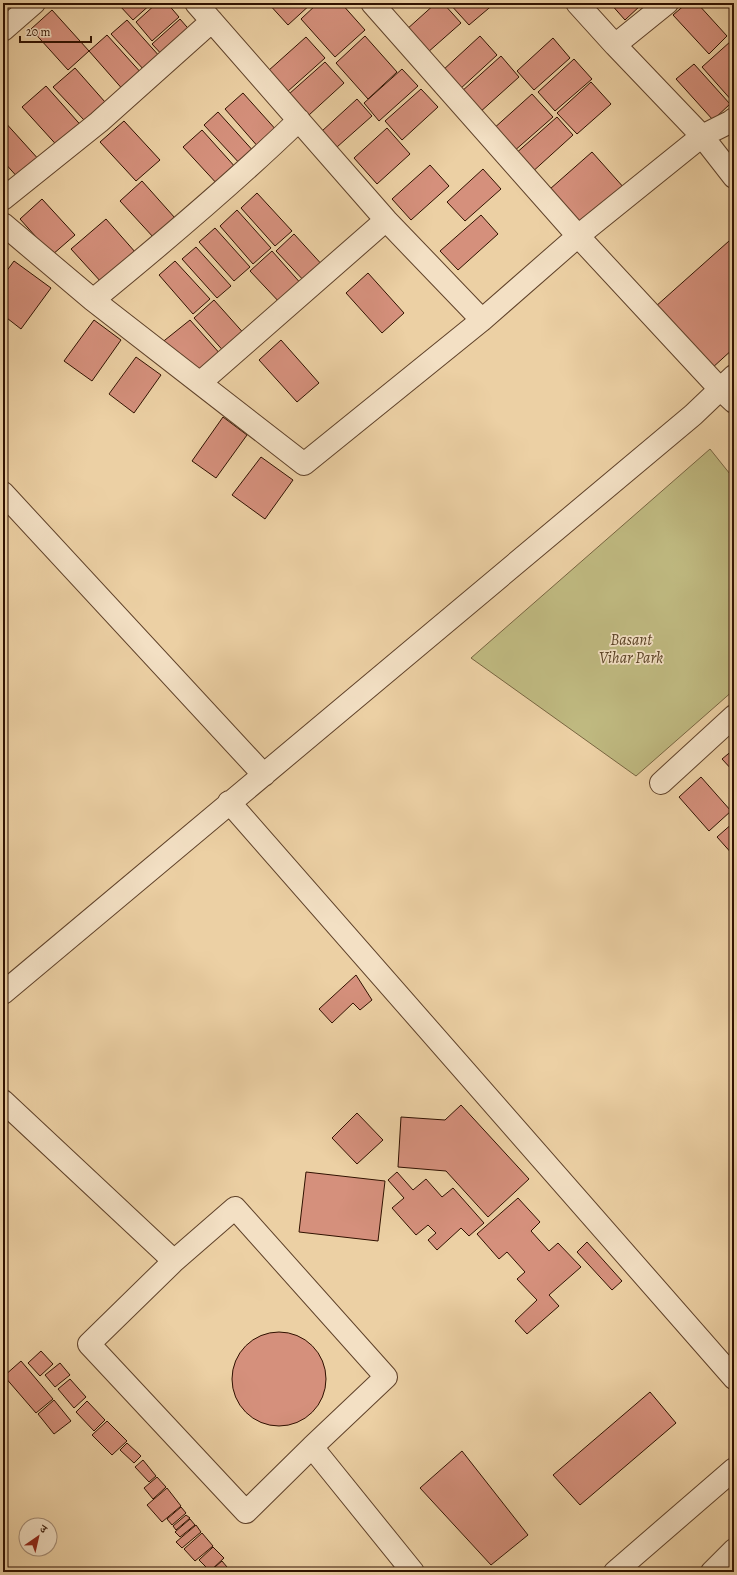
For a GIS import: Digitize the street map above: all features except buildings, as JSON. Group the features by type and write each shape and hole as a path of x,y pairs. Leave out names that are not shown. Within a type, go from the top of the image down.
{"street":[{"path":"3,30 34,3"},
{"path":"196,3 386,220 482,320"},
{"path":"3,993 229,802 264,775 687,420 729,389 578,236 372,3"},
{"path":"577,3 702,136 734,178"},
{"path":"615,45 666,3"},
{"path":"3,199 99,122 212,21"},
{"path":"3,224 93,300 201,382 304,464 482,320 578,236 702,136 734,119"},
{"path":"93,300 160,246 250,168 299,120"},
{"path":"201,382 386,220"},
{"path":"3,493 264,775"},
{"path":"661,783 734,716"},
{"path":"229,802 734,1378"},
{"path":"3,1101 174,1261"},
{"path":"235,1208 386,1377 246,1512 89,1344 174,1261 235,1208"},
{"path":"312,1447 413,1572"},
{"path":"615,1572 734,1469"},
{"path":"712,1572 734,1550"}],"green space":[{"name":"Basant Vihar Park","path":"710,449 734,479 734,690 636,776 471,658"}]}
